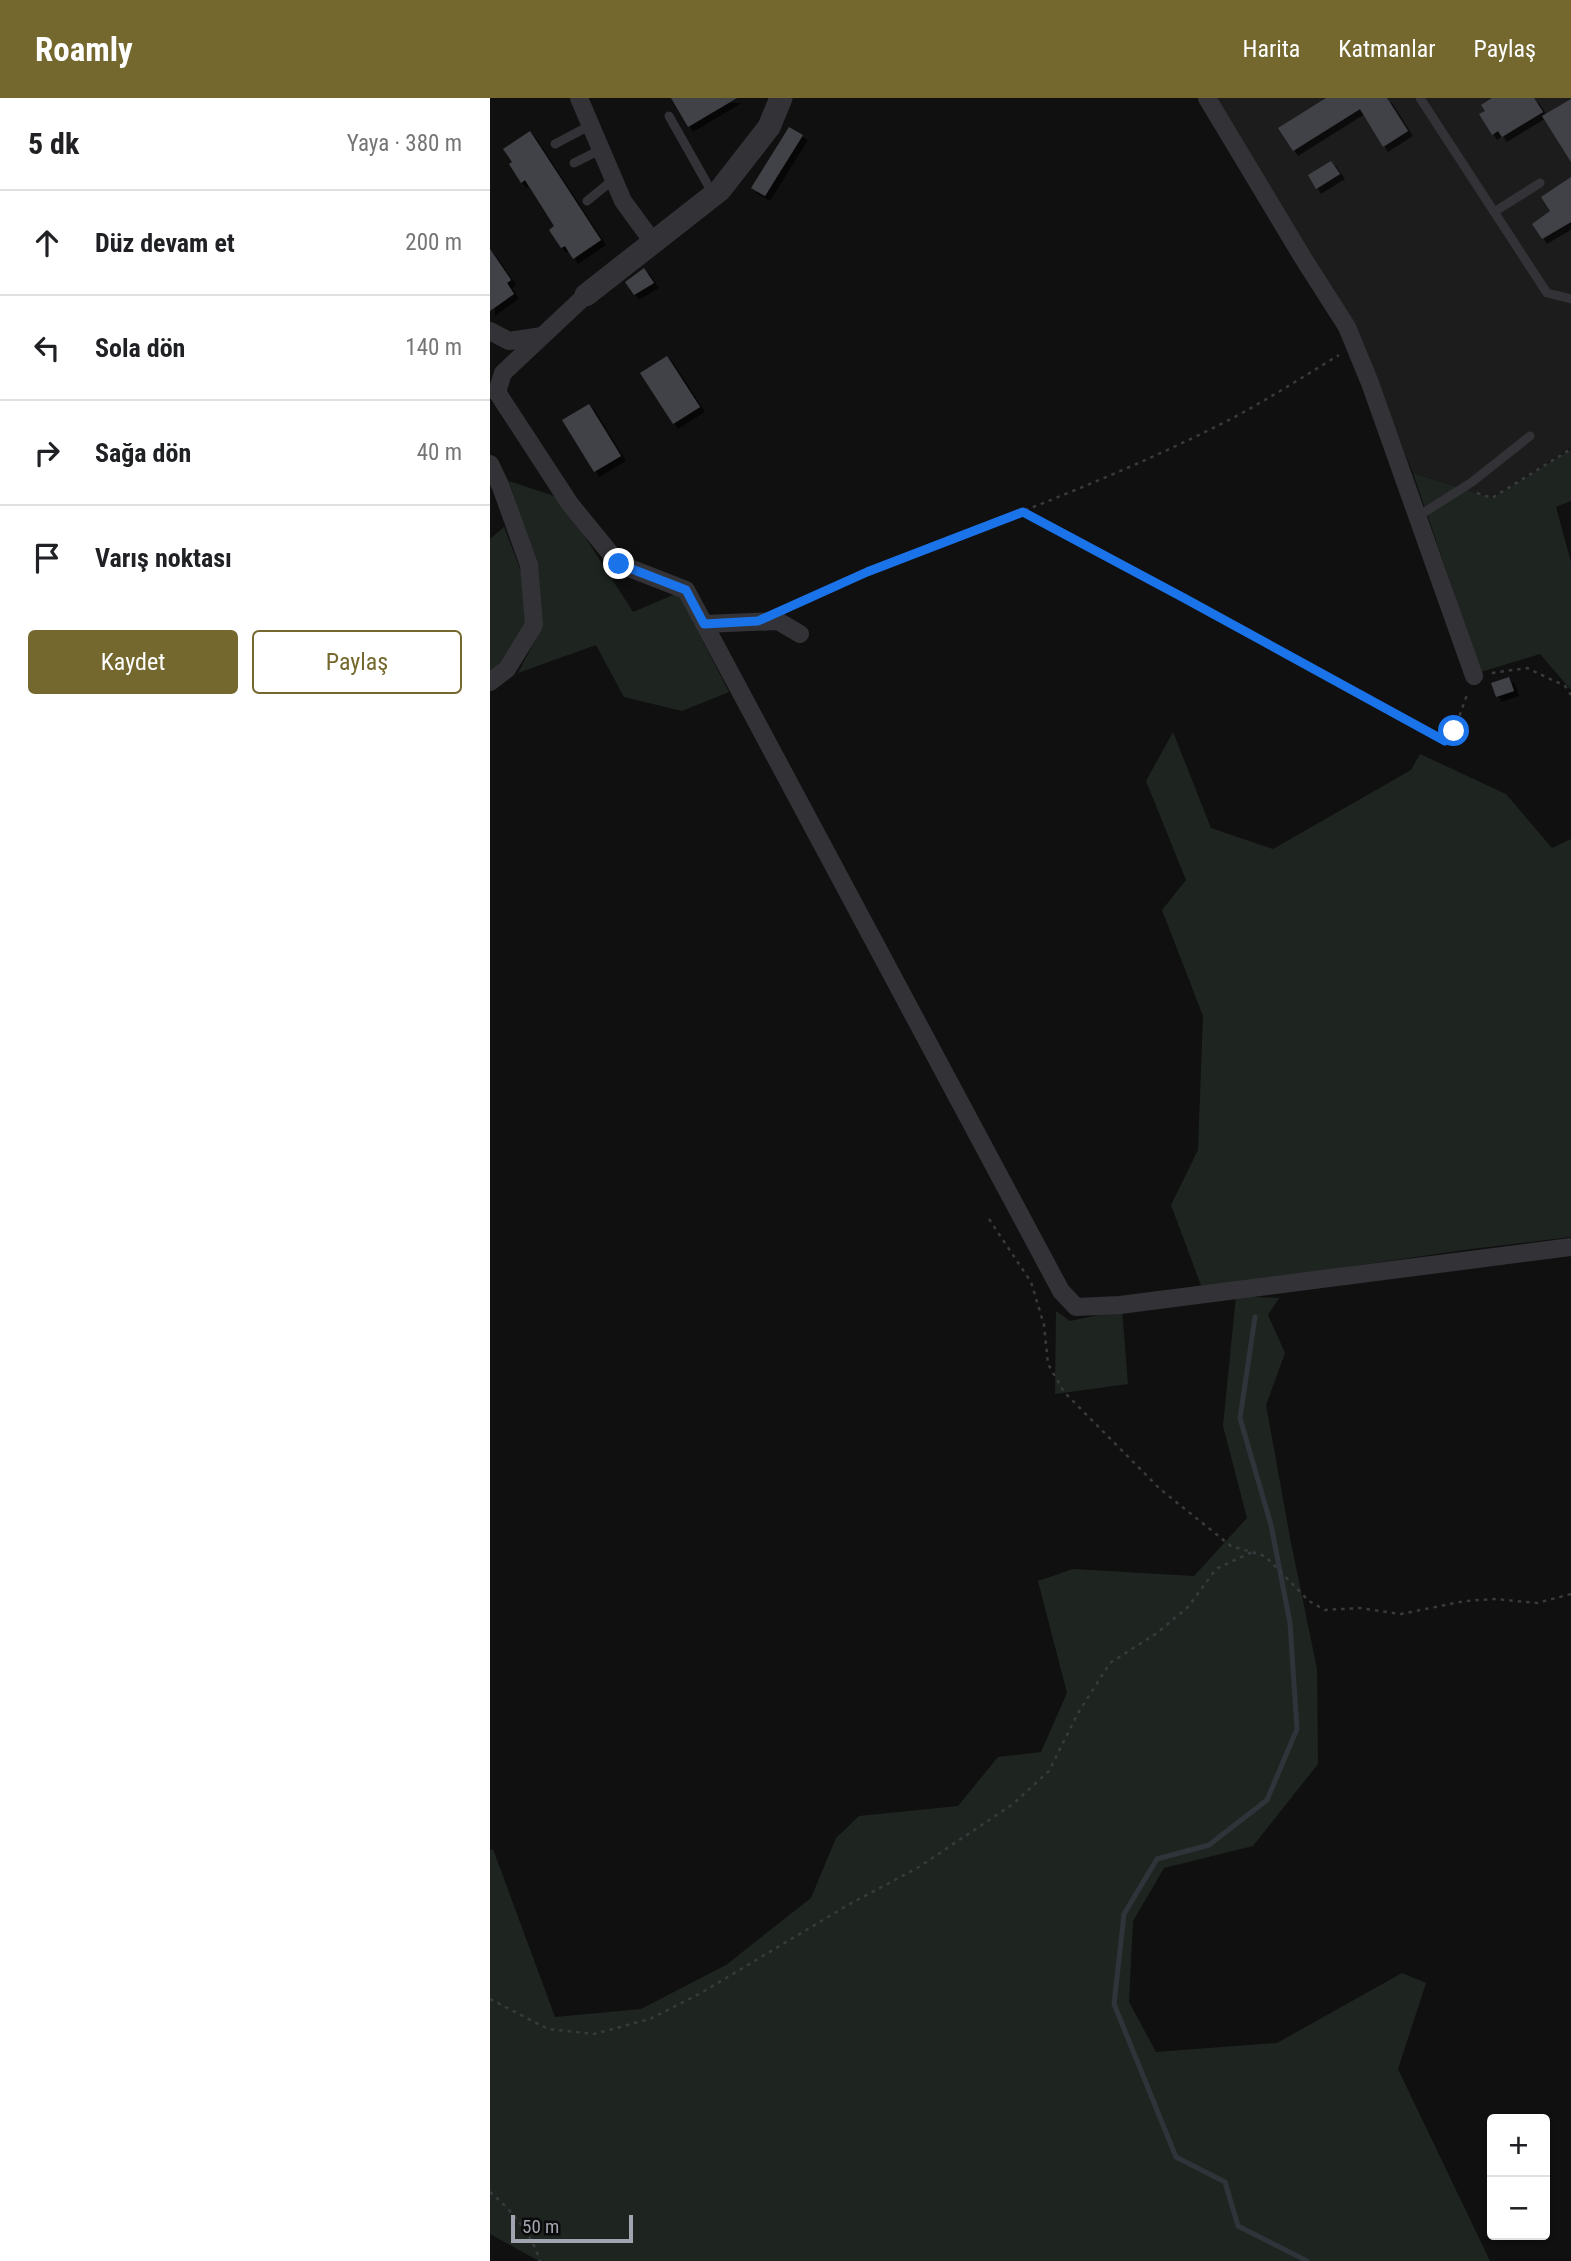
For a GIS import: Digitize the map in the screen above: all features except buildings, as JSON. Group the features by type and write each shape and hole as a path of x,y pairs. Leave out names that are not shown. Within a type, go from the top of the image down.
{"street":[{"path":"579,98 623,201 653,242"},
{"path":"781,98 769,127 720,190 586,295 503,373 494,388 570,504 619,564 686,590 1061,1291 1076,1307 1120,1305 1571,1247"},
{"path":"1207,98 1347,327 1474,676"},
{"path":"490,331 509,341 542,336"},
{"path":"490,464 501,486 529,565 534,625 507,669 490,682"},
{"path":"704,624 778,621 800,634"}],"lane":[{"path":"1420,98 1547,293 1571,299"},
{"path":"669,116 714,195"},
{"path":"555,144 592,125"},
{"path":"574,163 602,149"},
{"path":"587,201 614,179"},
{"path":"1494,212 1540,183"},
{"path":"1417,517 1463,488 1530,436"}],"path":[{"path":"758,621 867,572 1023,512 1226,421 1354,345"},
{"path":"1463,488 1492,498 1571,449"},
{"path":"1023,512 1445,741 1454,731 1474,676 1527,668 1565,686 1571,695"},
{"path":"989,1219 1031,1282 1044,1325 1048,1364 1064,1392 1160,1489 1231,1546 1265,1556 1309,1601 1325,1610 1360,1608 1401,1614 1465,1601 1495,1599 1537,1603 1571,1594"},
{"path":"490,1999 548,2029 594,2034 650,2020 919,1867 1013,1804 1049,1771 1078,1713 1110,1663 1157,1633 1188,1606 1216,1569 1252,1552"},
{"path":"490,2192 510,2209 537,2250 540,2261"}],"shaded area":[{"path":"1216,98 1571,98 1571,448 1492,498 1413,473 1351,322"},
{"path":"1571,449 1571,501 1556,507 1571,562 1571,690 1540,654 1481,672 1413,473 1492,498"},
{"path":"509,481 560,498 633,612 678,593 729,692 682,711 624,697 596,645 518,673 541,629 535,560"},
{"path":"504,527 521,571 527,622 501,665 490,673 490,539"},
{"path":"1173,732 1211,828 1273,849 1411,770 1420,754 1506,794 1552,848 1571,839 1571,1237 1202,1288 1171,1205 1198,1150 1203,1016 1162,910 1186,880 1146,781"},
{"path":"1236,1296 1279,1298 1268,1315 1285,1353 1266,1405 1317,1669 1318,1764 1253,1846 1164,1868 1133,1921 1129,2002 1156,2052 1277,2043 1402,1973 1426,1983 1398,2069 1490,2261 539,2261 490,2234 490,1850 493,1849 555,2017 641,2009 726,1965 811,1898 836,1838 859,1816 958,1806 998,1757 1041,1752 1067,1693 1038,1581 1073,1569 1194,1576 1247,1518 1223,1426"},
{"path":"1122,1310 1128,1384 1055,1394 1056,1311 1070,1321"}],"waterway":[{"path":"1255,1317 1240,1418 1271,1525 1290,1623 1297,1729 1267,1800 1209,1845 1157,1859 1124,1914 1114,2004 1176,2157 1225,2182 1238,2226 1307,2261"}],"route":[{"path":"619,564 686,590 704,624 758,621 867,572 1023,512 1445,741 1454,731"}]}
